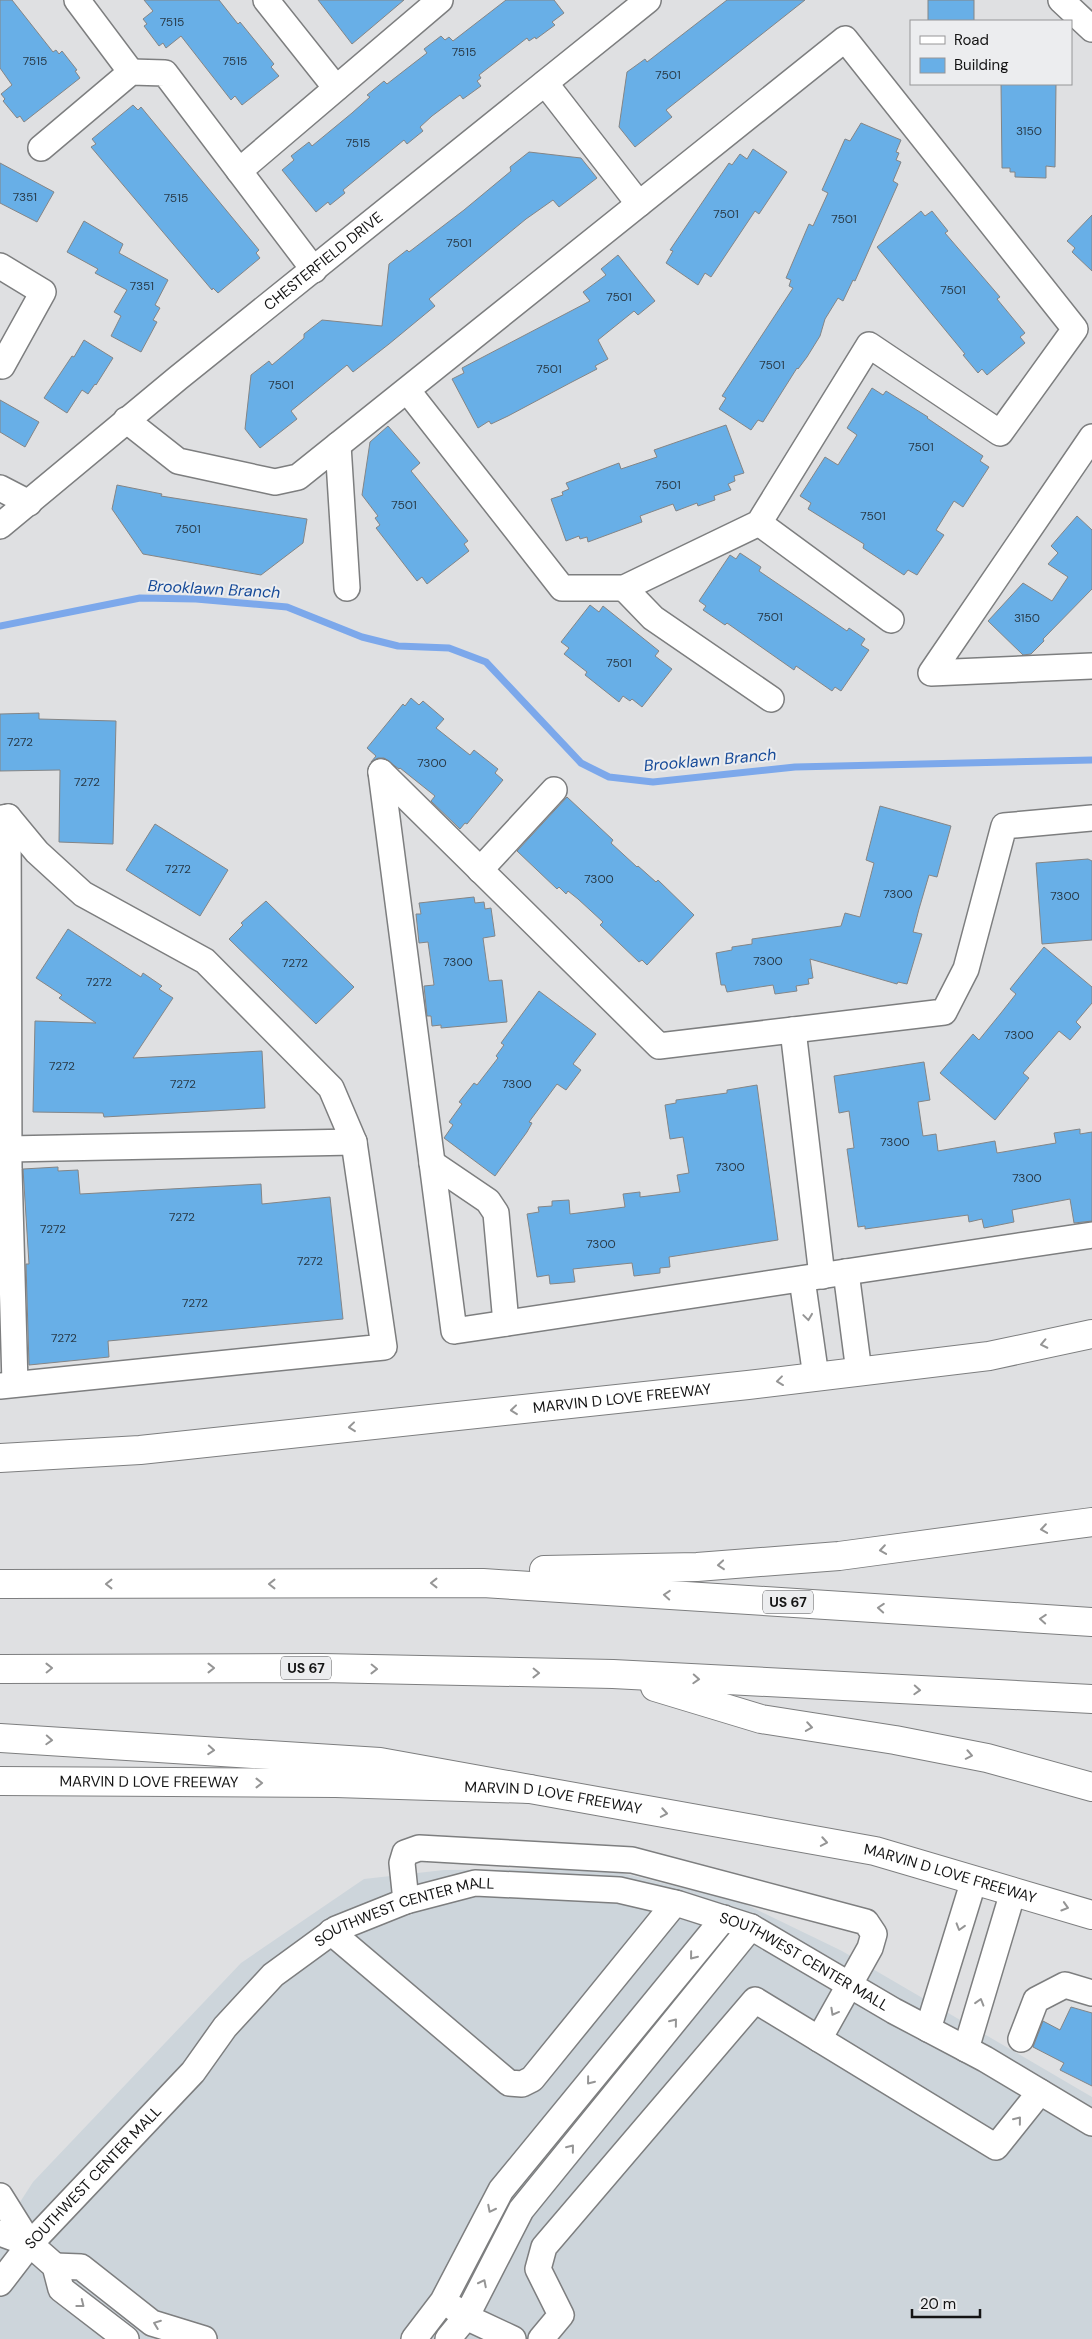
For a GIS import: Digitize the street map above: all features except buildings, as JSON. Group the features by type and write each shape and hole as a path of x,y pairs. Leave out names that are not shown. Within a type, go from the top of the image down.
{"main road":[{"name":"MARVIN D LOVE FREEWAY","path":"0,1458 140,1450 816,1377 989,1356 1092,1334"},
{"path":"483,1583 520,1571 697,1567 820,1557 1092,1522"},
{"name":"US 67","path":"0,1584 483,1583 1090,1621"},
{"name":"US 67","path":"0,1669 312,1668 612,1674 1092,1699"},
{"path":"612,1674 761,1719 895,1740 986,1758 1092,1787"},
{"path":"0,1738 380,1762 530,1789"},
{"name":"MARVIN D LOVE FREEWAY","path":"0,1781 336,1783 530,1789 875,1851 1092,1915"}],"street":[{"path":"77,0 132,72"},
{"path":"266,0 336,88"},
{"path":"239,171 440,0"},
{"name":"CHESTERFIELD DRIVE","path":"0,526 126,420 648,0"},
{"path":"1061,0 1092,29"},
{"path":"126,420 178,461 275,482 298,478 338,445 845,39 1075,329 1000,433 869,345 759,523 624,588 562,588 407,390"},
{"path":"41,148 132,72 165,73 314,270"},
{"path":"545,83 639,204"},
{"path":"0,266 43,292 2,366 0,365"},
{"path":"1092,437 932,673 1092,666"},
{"path":"338,445 347,588"},
{"path":"0,488 29,503"},
{"path":"759,523 891,620"},
{"path":"624,588 653,618 771,699"},
{"path":"1092,818 1004,826 966,969 944,1012 659,1046 381,772 454,1331 1092,1235"},
{"path":"480,870 554,790"},
{"path":"4,818 37,852 83,894 205,961 331,1088 354,1142 384,1347 8,1385 4,1148 4,818"},
{"path":"793,1030 823,1275 816,1377"},
{"path":"4,1148 354,1142"},
{"path":"432,1163 488,1201 496,1213 506,1323"},
{"path":"823,1275 859,1372"},
{"path":"406,1901 402,1864 405,1854 419,1848 632,1860 866,1922 874,1934 870,1948 819,2039"},
{"path":"928,2029 974,1880"},
{"name":"SOUTHWEST CENTER MALL","path":"0,2284 30,2244 193,2072 225,2026 273,1975 331,1932 406,1901 475,1883 619,1890 675,1903 751,1927 1092,2123"},
{"path":"966,2049 1013,1892"},
{"path":"331,1932 509,2082 522,2084 532,2079 675,1903"},
{"path":"414,2339 443,2301 501,2190 724,1918"},
{"path":"448,2339 466,2317 521,2210 751,1927"},
{"path":"1021,2040 1036,2000 1065,1985 1092,1992"},
{"path":"541,2339 561,2315 538,2269 544,2247 755,2000 996,2147 1040,2092"},
{"path":"0,2196 30,2244 56,2266 61,2289 126,2339"},
{"path":"0,2233 30,2244"},
{"path":"56,2266 81,2267 152,2324 204,2339"},
{"path":"443,2301 466,2317 513,2339"}],"shaded area":[{"path":"605,1869 741,1902 842,1951 1092,2097 1092,2339 0,2339 0,2233 33,2182 241,1963 364,1879 444,1870"}],"waterway":[{"name":"Brooklawn Branch","path":"0,626 140,598 196,599 287,607 362,637 398,646 449,648 486,662 581,763 609,777 653,782 795,767 1092,760"}]}
